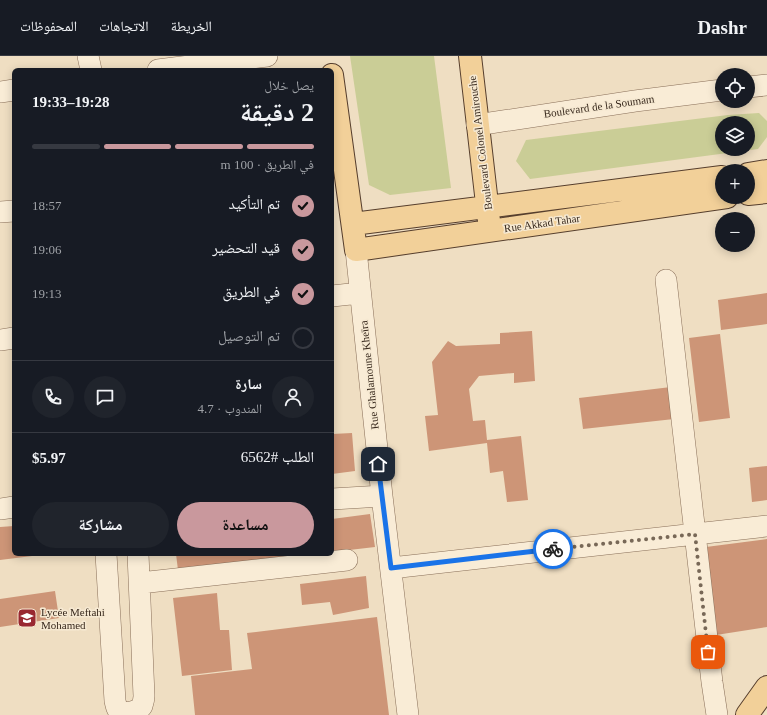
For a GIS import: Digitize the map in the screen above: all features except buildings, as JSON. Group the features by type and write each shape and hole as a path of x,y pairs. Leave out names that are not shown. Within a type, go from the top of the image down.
{"main road":[{"path":"329,56 331,68"},
{"name":"Boulevard Colonel Amirouche","path":"470,56 490,230"},
{"path":"334,102 339,169 354,224 356,250"},
{"path":"755,173 767,171"},
{"name":"Rue Akkad Tahar","path":"354,224 715,178"},
{"path":"755,193 767,192"},
{"name":"Rue Akkad Tahar","path":"356,250 715,199"},
{"path":"747,715 767,687"}],"street":[{"path":"88,56 90,68"},
{"path":"169,68 211,60 267,56"},
{"path":"755,86 767,85"},
{"path":"0,92 12,90"},
{"name":"Boulevard de la Soumam","path":"477,125 627,102 715,91"},
{"path":"0,212 12,210"},
{"name":"Rue Ghalamoune Kheïra","path":"356,250 382,496 408,715"},
{"path":"666,280 717,715"},
{"path":"334,296 360,293"},
{"path":"0,340 12,338"},
{"path":"334,499 382,496"},
{"path":"0,509 12,507"},
{"path":"391,568 767,526"},
{"path":"106,556 115,701 120,712 126,714 138,711 141,707 144,696 138,556"},
{"path":"140,583 347,560"}],"green space":[{"path":"350,56 434,56 451,188 390,195 369,185"},
{"path":"759,113 767,121 767,137 758,149 755,149 755,116 720,116"},
{"path":"715,117 715,155 530,179 516,161 526,140"}],"way so far":[{"path":"553,549 695,534 708,652"}],"place":[{"name":"Lycée Meftahi Mohamed","path":"27,618"}],"route":[{"path":"378,464 391,568 553,549"}]}
